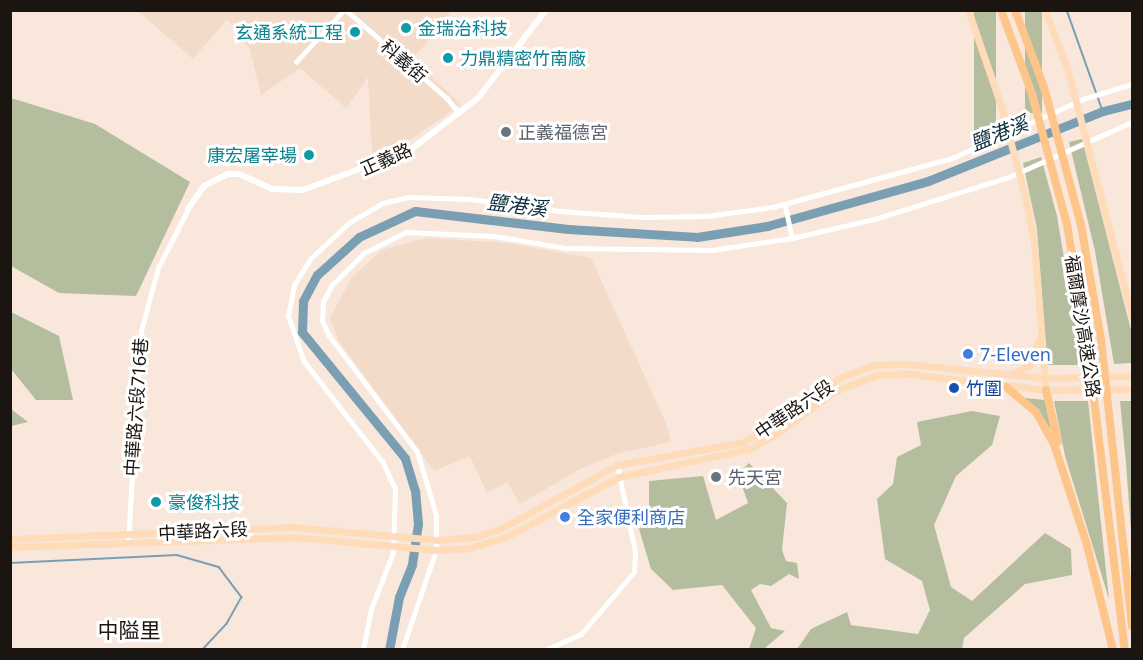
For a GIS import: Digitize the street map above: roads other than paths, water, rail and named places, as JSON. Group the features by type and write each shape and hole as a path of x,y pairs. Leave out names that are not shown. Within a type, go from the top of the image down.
{"highway":[{"name":"福爾摩沙高速公路","path":"1001,10 1032,94 1057,187 1087,342 1125,650"},
{"name":"福爾摩沙高速公路","path":"1015,10 1044,87 1071,181 1101,340 1132,626"},
{"path":"1006,387 1046,424 1061,462"},
{"path":"1046,390 1061,462 1113,650"}],"main road":[{"path":"968,10 1001,106 1026,200 1039,306 1046,390"},
{"path":"1045,10 1068,71 1132,313"},
{"path":"1004,376 1030,365 1037,353 1039,306"},
{"name":"中華路六段","path":"10,539 292,527 437,540 475,537 502,528 616,465 744,442 841,378 874,365 907,364 1004,376 1045,378 1132,376"},
{"name":"中華路六段","path":"10,547 294,537 436,550 469,548 506,537 619,477 749,449 778,433 833,392 877,375 910,374 1046,390 1132,389"}],"street":[{"path":"296,62 345,10"},
{"name":"科義街","path":"345,10 447,98 459,113"},
{"name":"正義路","path":"188,209 204,186 228,174 239,174 287,192 303,190 374,166 410,150 459,113 493,81 546,10"},
{"path":"363,650 371,609 394,546 397,506 391,477 304,362 288,316 294,285 310,259 350,222 384,203 408,197 470,199 560,211 642,217 706,216 784,204 952,158 1093,95 1132,84"},
{"path":"402,650 436,550 436,515 417,452 329,336 322,321 323,303 331,286 364,253 406,232 494,236 566,248 712,250 792,238 875,219 1009,177 1132,122"},
{"path":"784,204 792,238"},
{"name":"中華路六段716巷","path":"128,542 141,331 158,268 188,209"},
{"path":"545,650 581,634 634,572 635,552 616,465"}],"waterway":[{"path":"1067,10 1103,111"},
{"name":"鹽港溪","path":"389,650 399,597 412,564 418,524 415,491 405,458 302,332 303,301 317,275 359,237 415,211 568,229 697,237 767,226 928,181 1103,111 1132,104"},
{"path":"10,563 177,555 219,567 242,597 227,624 203,650"}],"place":[{"name":"金瑞治科技","path":"406,28"},
{"name":"玄通系統工程","path":"355,32"},
{"name":"力鼎精密竹南廠","path":"448,58"},
{"name":"正義福德宮","path":"506,132"},
{"name":"康宏屠宰場","path":"309,155"},
{"name":"7-Eleven","path":"968,354"},
{"name":"竹圍","path":"954,388"},
{"name":"先天宮","path":"716,477"},
{"name":"豪俊科技","path":"156,502"},
{"name":"全家便利商店","path":"565,517"}],"district":[{"name":"中隘里","path":"129,630"}]}
